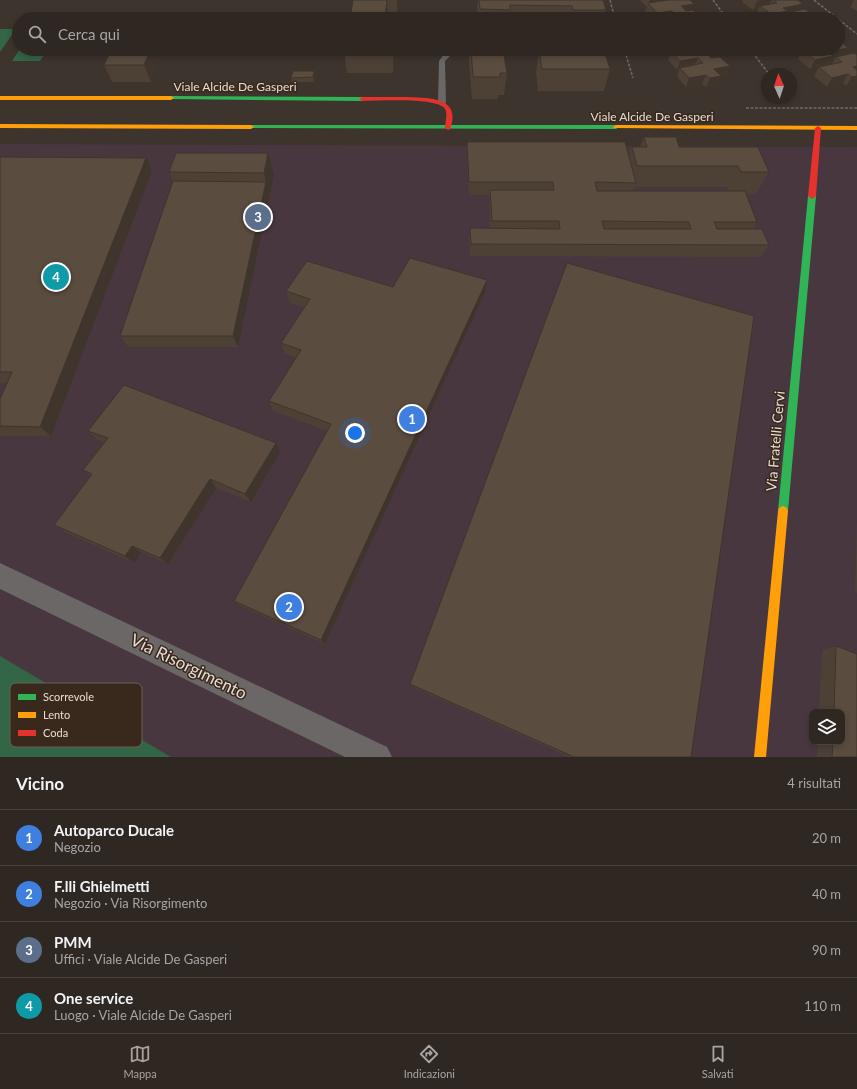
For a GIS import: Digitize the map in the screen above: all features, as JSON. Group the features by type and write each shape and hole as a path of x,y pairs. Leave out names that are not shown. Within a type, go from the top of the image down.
{"street":[{"name":"Viale Alcide De Gasperi","path":"0,98 420,99 442,103"},
{"path":"442,103 449,110 448,128"},
{"name":"Viale Alcide De Gasperi","path":"0,126 857,128"},
{"name":"Via Fratelli Cervi","path":"760,757 818,128"},
{"name":"Via Risorgimento","path":"0,576 377,757"}],"lane":[{"path":"442,103 442,61 447,56"}],"path":[{"path":"610,0 613,12"},
{"path":"713,0 722,12"},
{"path":"814,0 829,12"},
{"path":"845,25 857,34"},
{"path":"626,56 633,78"},
{"path":"755,56 764,68"}],"shaded area":[{"path":"0,144 857,147 857,757 0,757"}],"green space":[{"path":"0,29 12,29 12,35 0,52"},
{"path":"15,56 43,56 40,61 12,61"},
{"path":"0,656 46,683 10,683 10,747 142,747 142,740 171,757 0,757"}],"building":[{"path":"353,0 387,0 386,12 351,12"},
{"path":"479,0 603,0 606,10 573,10 572,6 510,5 510,10 480,9"},
{"path":"668,0 690,0 694,4 681,6 686,11 693,10 695,12 656,12 648,3"},
{"path":"774,0 798,0 803,4 783,8 788,11 782,12 768,12 760,6 777,3"},
{"path":"805,9 809,12 790,12"},
{"path":"854,53 857,55 857,66 853,67 857,70 857,76 852,77 848,74 832,78 819,67 842,62 836,57"},
{"path":"108,56 148,56 144,65 104,65"},
{"path":"472,56 504,56 507,73 500,73 500,77 473,77"},
{"path":"540,56 606,56 610,69 542,69"},
{"path":"676,56 709,56 711,58 720,57 730,66 714,69 721,76 710,78 706,75 689,78 680,68 703,63 698,58 680,61"},
{"path":"810,56 833,56 815,60"},
{"path":"293,71 314,71 313,77 291,78"},
{"path":"644,137 676,137 679,147 758,147 769,172 741,172 738,166 637,166 632,147 647,147"},
{"path":"467,142 625,142 636,183 595,182 597,191 745,191 757,222 714,222 717,229 762,229 769,245 471,244 470,228 560,229 559,221 492,221 490,190 554,190 553,182 469,182","holes":["602,221 689,222 691,229 604,229"]},
{"path":"176,153 268,153 264,173 169,172"},
{"path":"0,157 146,158 40,427 0,426 0,399 12,372 0,372"},
{"path":"173,181 266,182 233,336 120,336"},
{"path":"410,258 487,280 321,640 234,601 331,424 269,401 301,350 281,343 310,299 286,291 307,261 393,287"},
{"path":"567,263 754,316 691,757 574,757 410,684"},
{"path":"124,385 276,443 245,494 210,479 160,558 132,546 125,556 54,525 92,474 83,470 108,438 88,431"},
{"path":"836,646 857,654 857,757 832,757 833,745 845,745 845,709 834,709"}],"traffic: fast":[{"path":"171,98 362,99"},
{"path":"251,127 616,127"},
{"path":"783,511 812,196"}],"traffic: slow":[{"path":"0,98 171,98"},
{"path":"0,126 251,127"},
{"path":"616,127 857,128"},
{"path":"760,757 783,511"}],"traffic: jam":[{"path":"362,99 420,99 441,103 447,107 449,112 448,128"},
{"path":"812,196 818,128"}],"place":[{"name":"PMM","path":"258,217"},
{"name":"One service","path":"56,277"},
{"name":"Autoparco Ducale","path":"412,419"},
{"name":"F.lli Ghielmetti","path":"289,607"}]}
